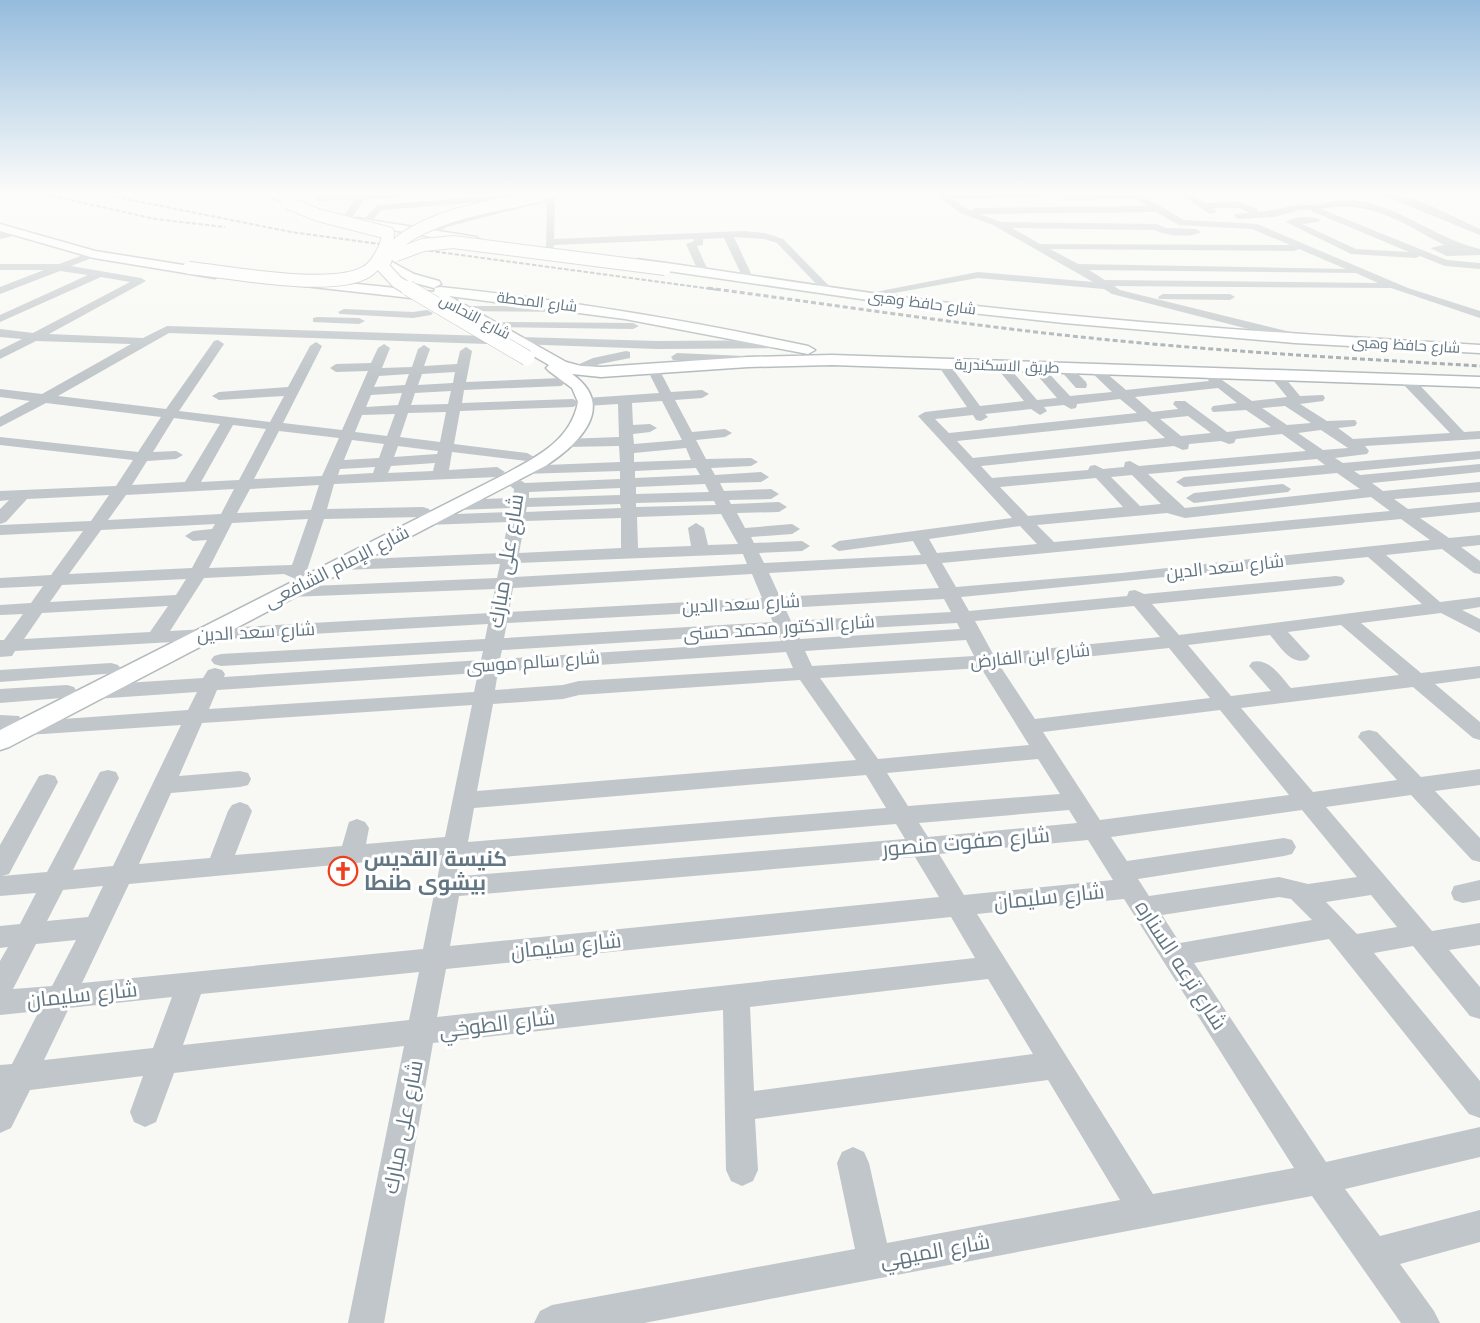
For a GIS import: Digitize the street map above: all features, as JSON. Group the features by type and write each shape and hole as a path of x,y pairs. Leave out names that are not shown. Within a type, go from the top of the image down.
{"main road":[{"path":"98,255 187,271 407,291 488,340 539,360"},
{"path":"115,255 189,268 316,282 356,276 374,266 380,255"},
{"name":"شارع المحطة","path":"136,255 200,266 445,294 512,316 586,308 669,321 748,338 785,350"},
{"path":"385,255 383,267 397,282 539,360 581,400"},
{"path":"395,255 392,263 397,274 572,380 581,400"},
{"path":"392,263 398,255"},
{"path":"553,255 688,272"},
{"name":"شارع حافظ وهبى","path":"598,255 688,272 1095,322 1307,340 1480,349"},
{"path":"392,263 409,277 439,286 679,317 716,325 748,338"},
{"name":"شارع النحاس","path":"407,291 445,294 469,312 492,325 512,316 539,360"},
{"name":"طريق الاسكندرية","path":"539,360 601,372 764,361 785,350 1002,367 1407,380 1480,379"},
{"name":"طريق الاسكندرية","path":"785,350 870,358 1480,379"},
{"path":"581,400 589,382 601,372"},
{"name":"شارع الإمام الشافعى","path":"0,741 10,724 166,637 342,565 425,516 516,484 566,443 580,423 581,400"},
{"name":"شارع الإمام الشافعى","path":"10,724 95,692 207,634 294,583 425,516 516,484 559,434 581,400"}],"street":[{"path":"0,291 92,255"},
{"path":"699,255 704,273"},
{"path":"738,255 750,280"},
{"path":"793,255 828,290"},
{"path":"1053,255 1116,292 1307,340"},
{"path":"1309,255 1334,260 1393,286 1480,315"},
{"path":"1417,255 1426,255 1452,265 1480,266"},
{"path":"1057,257 1292,259"},
{"path":"0,355 138,284 141,280 56,267 2,268"},
{"path":"1076,267 1364,272"},
{"path":"0,319 100,274"},
{"path":"870,296 978,274 1104,284 1393,286"},
{"path":"1134,298 1237,297"},
{"path":"1293,297 1351,297"},
{"path":"0,304 80,312"},
{"path":"469,312 600,326 633,326"},
{"path":"301,334 320,317 427,313"},
{"path":"588,343 607,313"},
{"path":"512,316 607,313"},
{"path":"294,583 328,480 375,369 382,342 404,314"},
{"path":"343,316 372,322 395,323"},
{"path":"166,637 182,600 293,391 322,341 343,316"},
{"path":"658,345 669,321"},
{"path":"357,336 372,322"},
{"path":"0,423 161,330 301,334 322,341 357,336 424,349 466,351 539,360 597,360 626,355"},
{"path":"0,333 36,337 175,342"},
{"path":"3,650 37,608 144,457 213,344 488,340"},
{"path":"365,392 506,385 539,360 588,343 785,350"},
{"path":"379,478 424,349"},
{"path":"440,475 452,407 466,351"},
{"path":"539,360 626,355 764,361"},
{"path":"943,364 975,410 1018,457 1036,486"},
{"path":"1002,367 1033,404 1123,498 1166,537"},
{"path":"336,368 417,370 462,368"},
{"path":"1037,368 1088,423 1175,509 1185,513 1309,499 1480,487"},
{"path":"1065,368 1081,385"},
{"path":"652,369 701,464 749,549 805,672 872,767 1146,1212"},
{"path":"1094,369 1276,526"},
{"path":"1208,373 1248,405 1358,480 1480,569"},
{"path":"988,483 1021,480 1036,486 1056,478 1362,451 1291,401 1275,375"},
{"path":"1407,380 1459,434"},
{"path":"1051,549 924,417 1220,384"},
{"path":"1161,390 1309,499"},
{"path":"219,396 293,391"},
{"path":"190,487 242,394"},
{"path":"357,411 702,394"},
{"path":"3,395 392,441 444,453 516,484 629,498 714,487 761,477"},
{"path":"1218,409 1318,398"},
{"path":"625,399 630,554"},
{"path":"944,438 1190,412"},
{"path":"968,463 1350,423"},
{"path":"626,440 650,428"},
{"path":"566,443 689,440 725,433"},
{"path":"1351,443 1459,434 1478,435"},
{"path":"0,441 144,457 176,455"},
{"path":"334,465 384,462 444,453"},
{"path":"1184,482 1480,455"},
{"path":"0,530 96,525 221,527 318,514 425,516 516,484 627,467 751,462"},
{"path":"1194,498 1480,468"},
{"path":"0,496 440,475 727,509 775,500 714,487"},
{"path":"1056,478 1068,492"},
{"name":"شارع على مبارك","path":"366,1323 449,887 490,655 510,559 516,484"},
{"path":"0,519 22,495"},
{"path":"1012,509 1123,498"},
{"path":"294,583 505,583 932,560 1480,507"},
{"path":"839,546 1023,521 1137,510 1175,509"},
{"path":"193,536 221,527"},
{"path":"696,528 701,551"},
{"path":"740,533 792,529"},
{"name":"شارع ترعه السناره","path":"919,536 987,661 1094,830 1319,1179 1422,1323"},
{"name":"شارع سعد الدين","path":"3,650 207,634 950,593 1121,578 1480,540"},
{"path":"342,565 802,546"},
{"path":"1371,551 1441,607 1480,627"},
{"path":"0,583 287,569 294,583"},
{"path":"1121,578 1480,1007"},
{"path":"968,625 1141,601 1336,581"},
{"path":"0,610 182,600"},
{"name":"شارع ابن الفارض","path":"10,724 195,717 483,694 564,692 579,688 987,661 1175,641 1480,602"},
{"path":"1345,619 1478,731"},
{"name":"شارع سالم موسى","path":"95,692 490,655 968,625"},
{"path":"1274,628 1300,656"},
{"path":"0,1118 10,1078 60,998 121,876 233,633"},
{"path":"220,660 490,655"},
{"path":"1259,666 1286,695"},
{"path":"0,676 111,669"},
{"path":"1029,727 1480,672"},
{"path":"0,696 67,692"},
{"path":"1369,737 1480,854"},
{"path":"464,800 1044,751"},
{"name":"شارع صفوت منصور","path":"449,887 1094,830 1480,777"},
{"path":"0,988 108,778"},
{"path":"164,785 240,779"},
{"path":"0,867 47,782"},
{"path":"0,886 353,854 902,816 1076,801"},
{"path":"219,866 240,811"},
{"path":"353,854 357,828"},
{"path":"1132,889 1284,847"},
{"path":"1304,895 1377,884"},
{"path":"1132,889 1279,887 1297,890 1343,937 1477,1097"},
{"name":"شارع سليمان","path":"0,1003 1132,889"},
{"path":"0,937 94,927"},
{"path":"1174,954 1343,937 1423,938 1480,934"},
{"name":"شارع الطوخي","path":"10,1078 994,967"},
{"path":"145,1112 191,983"},
{"path":"736,995 742,1170"},
{"path":"740,1107 1055,1065"},
{"name":"شارع الميهي","path":"552,1323 1319,1179 1480,1142"},
{"path":"853,1163 875,1262"},
{"path":"1374,1254 1480,1226"}],"railway":[{"path":"459,255 719,290"},
{"path":"708,288 1078,337 1306,356 1480,366"}],"place":[{"name":"كنيسة القديس بيشوى طنطا","path":"343,871"}]}
